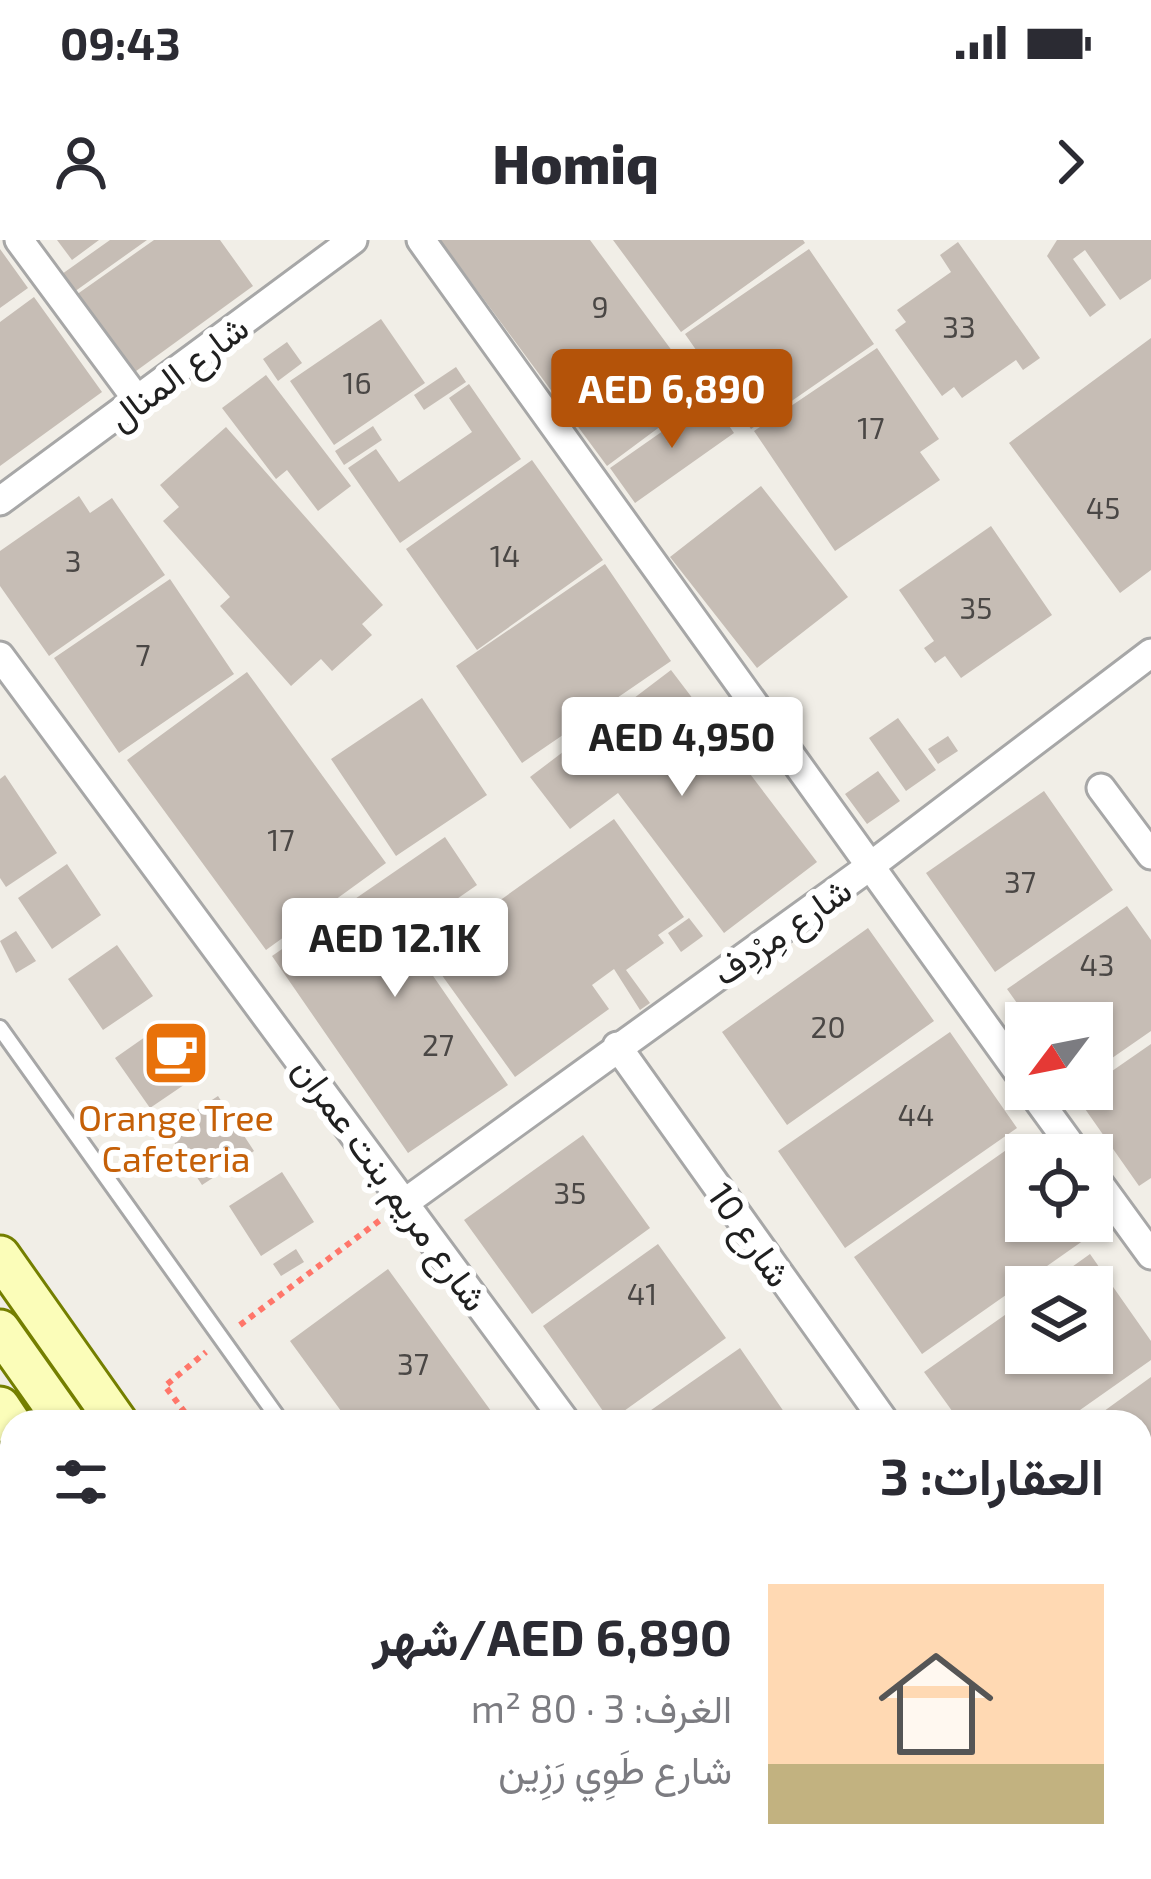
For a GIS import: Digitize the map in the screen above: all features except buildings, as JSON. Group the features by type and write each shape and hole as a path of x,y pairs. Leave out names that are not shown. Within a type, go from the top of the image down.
{"main road":[{"path":"0,1256 109,1410"},
{"path":"0,1330 57,1410"}],"street":[{"path":"20,240 138,401"},
{"name":"شارع المنال","path":"0,501 138,401 312,252 353,240"},
{"path":"422,240 1005,1054"},
{"name":"شارع مِرْدِف","path":"407,1201 869,867 1151,653"},
{"name":"شارع مريم بنت عمران","path":"0,656 557,1410"},
{"path":"1102,788 1151,856"},
{"name":"شارع 10","path":"617,1046 876,1410"},
{"path":"1113,1203 1151,1255"}],"lane":[{"path":"0,1028 272,1410"}],"path":[{"path":"182,1410 165,1386 407,1201"}],"place":[{"name":"Orange Tree Cafeteria","path":"176,1053"}]}
